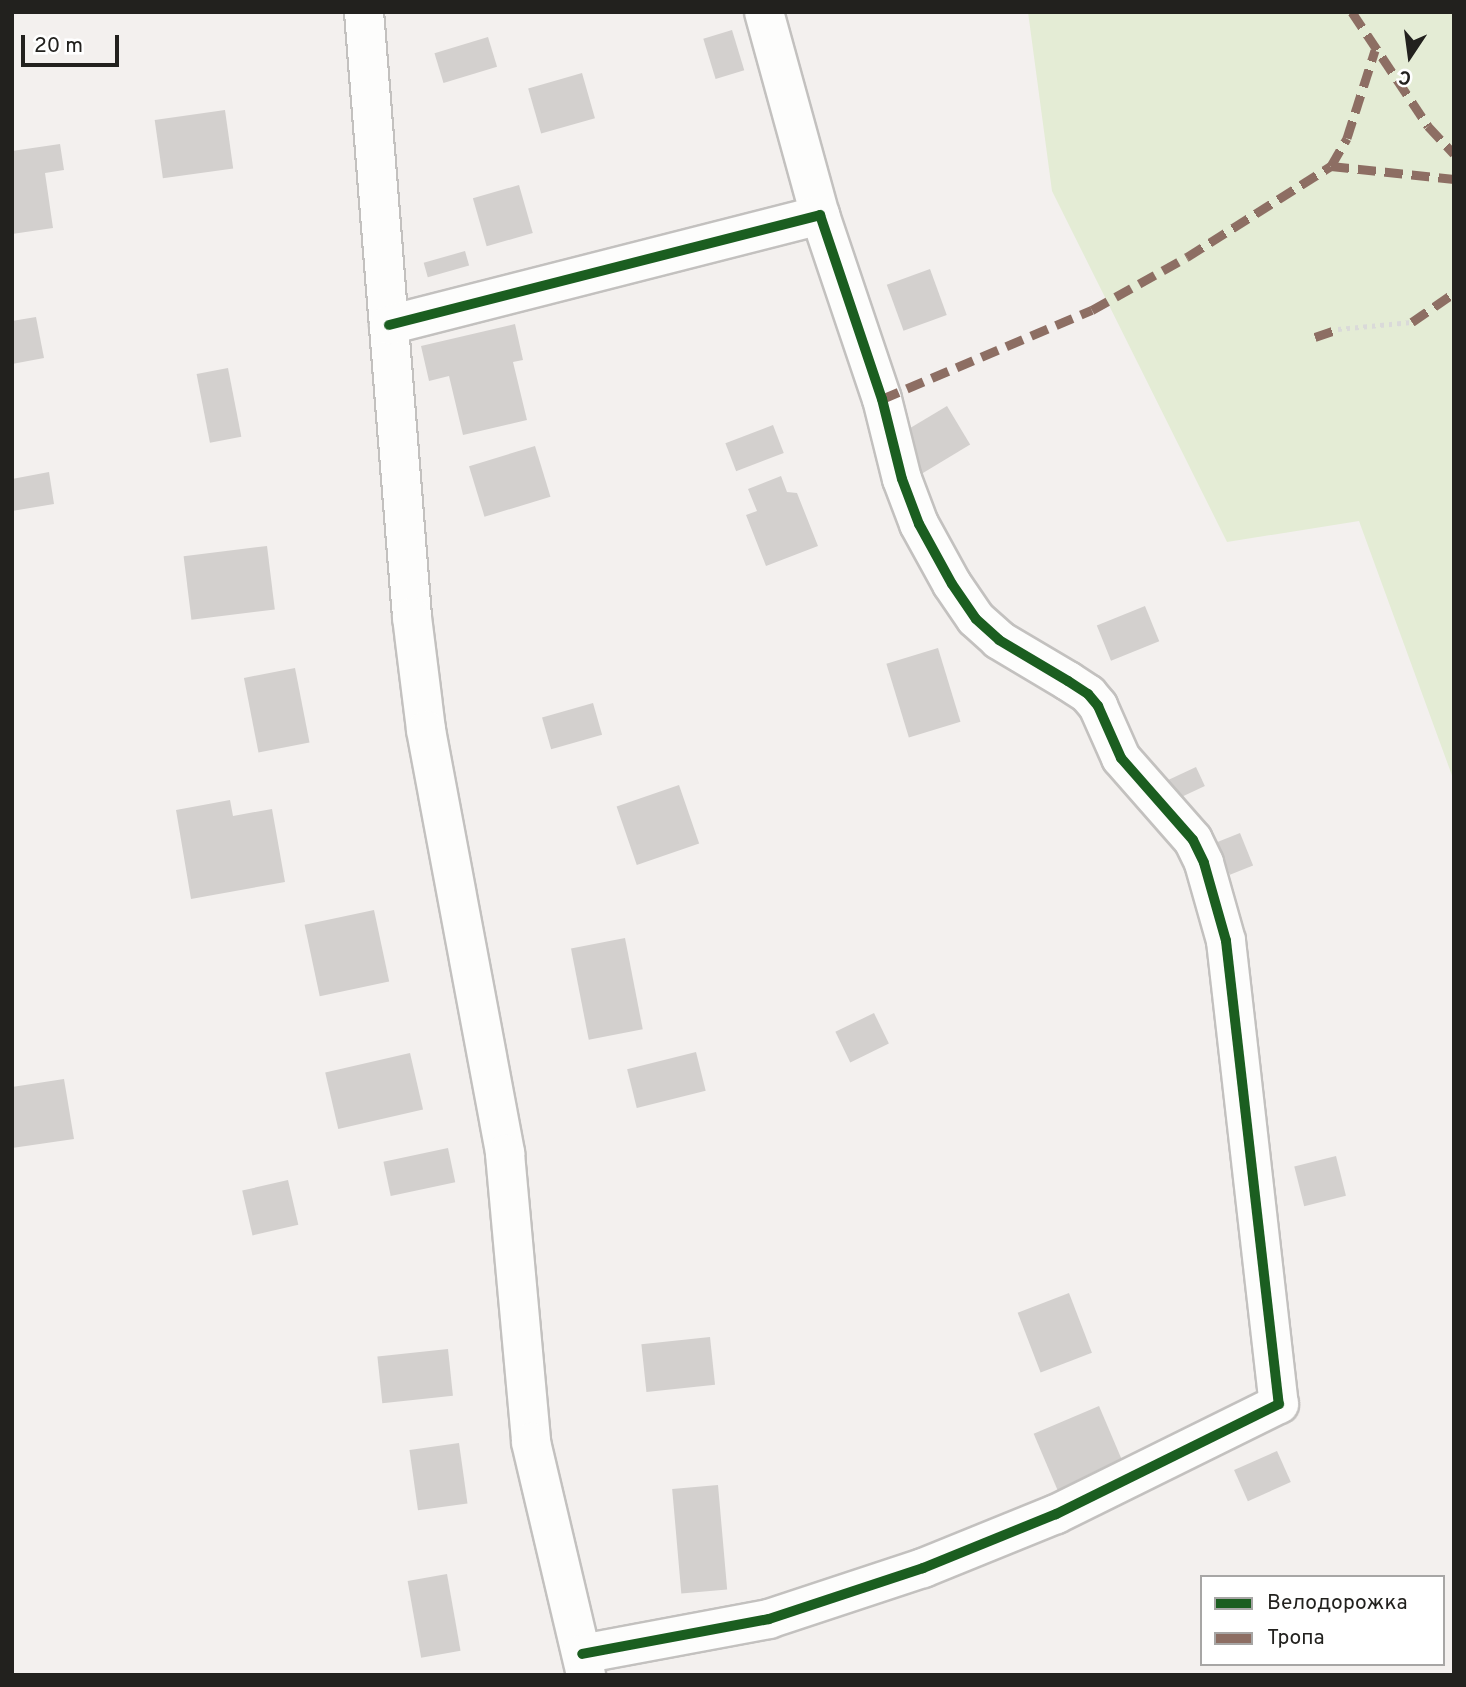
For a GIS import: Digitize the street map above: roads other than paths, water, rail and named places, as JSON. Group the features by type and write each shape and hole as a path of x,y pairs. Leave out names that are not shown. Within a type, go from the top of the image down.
{"street":[{"path":"364,12 412,617 426,730 505,1154 530,1442 584,1664 769,1619 923,1568 1056,1514 1279,1404 1226,941 1204,863 1193,840 1121,758 1098,706 1088,694 999,640 976,620 952,584 919,524 902,479 882,398 820,215 764,12"},
{"path":"389,325 820,215"}]}
